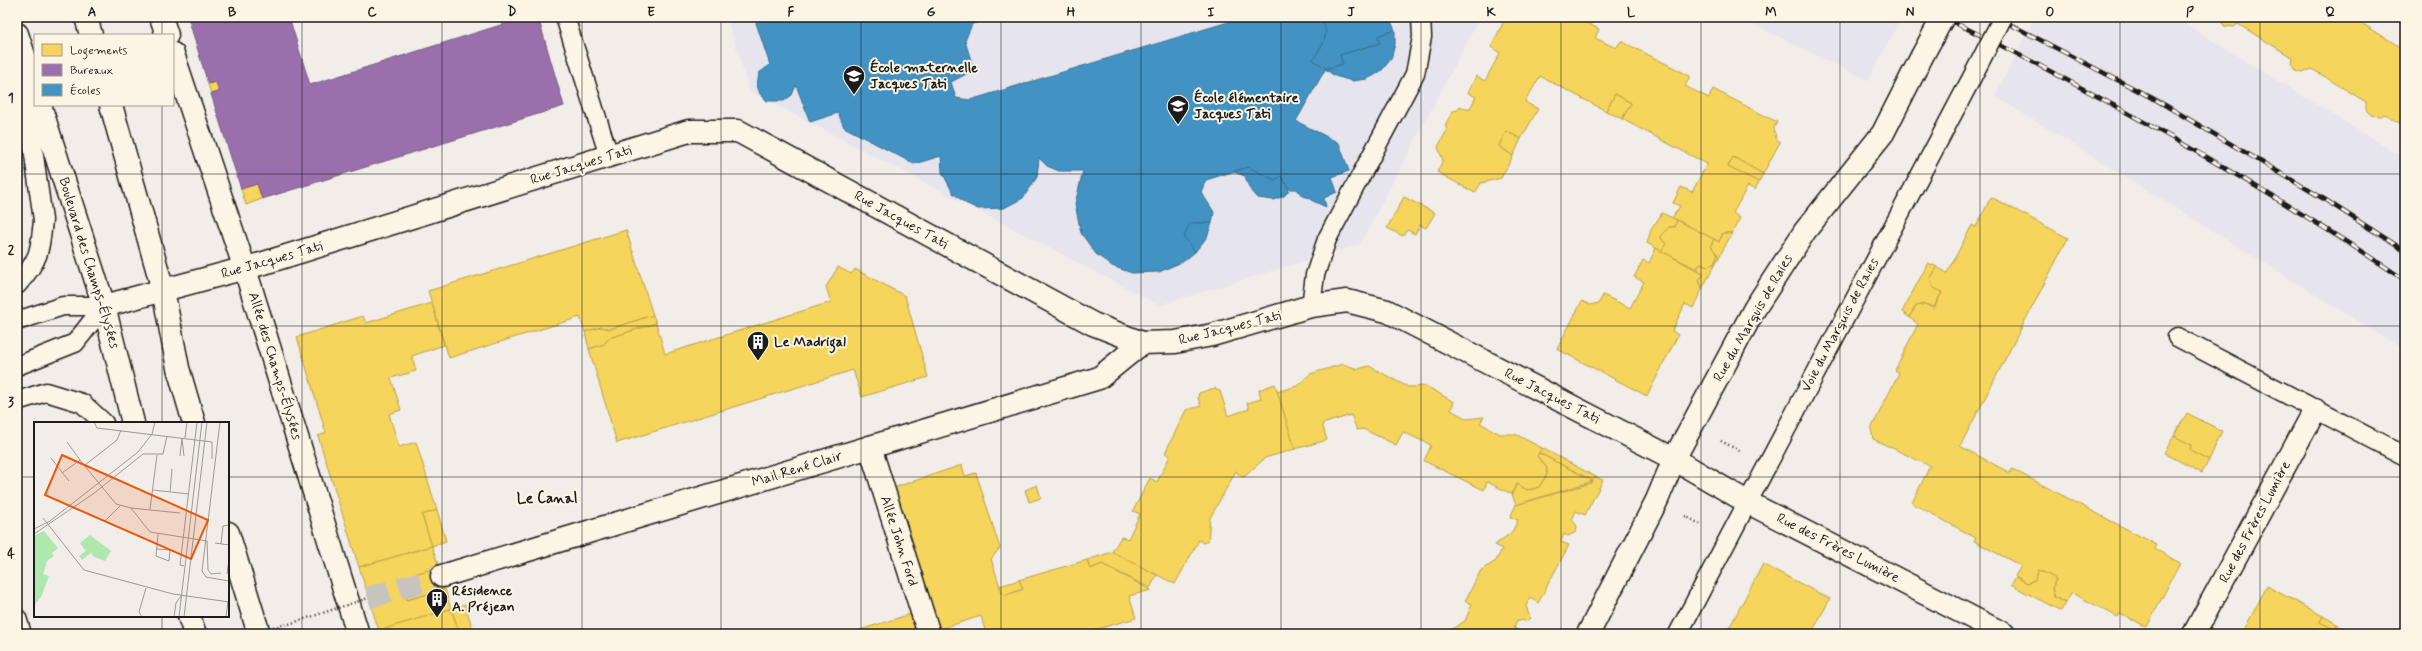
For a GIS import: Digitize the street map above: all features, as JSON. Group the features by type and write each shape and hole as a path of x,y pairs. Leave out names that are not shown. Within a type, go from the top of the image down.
{"street":[{"path":"86,17 91,34"},
{"path":"161,17 167,34"},
{"name":"Rue du Marquis de Raies","path":"1588,634 1657,500 1674,459 1756,308 1805,231 1883,132 1944,17"},
{"path":"17,34 34,86"},
{"name":"Allée des Champs-Élysées","path":"174,57 245,269 358,634"},
{"name":"Boulevard des Champs-Élysées","path":"40,106 104,306 133,422"},
{"path":"111,106 163,290 178,368 194,422"},
{"name":"Rue Jacques Tati","path":"104,306 245,269 689,131 738,131 1093,324 1142,343 1175,342 1212,335 1311,306 1346,301 1387,310 1674,459"},
{"name":"Mail René Clair","path":"442,576 1099,378 1142,343"},
{"name":"Rue des Frères Lumière","path":"2194,634 2315,410"},
{"name":"Allée John Ford","path":"870,447 929,634"},
{"name":"Rue des Frères Lumière","path":"1674,459 1747,502 2004,634"},
{"path":"229,536 259,634"},
{"path":"189,617 195,634"}],"lane":[{"path":"565,17 610,156"},
{"path":"1311,306 1315,275 1327,239 1415,74 1422,37 1421,17"},
{"name":"Voie du Marquis de Raies","path":"1678,634 2003,17"},
{"path":"17,34 43,220 41,244 34,265 17,285"},
{"path":"17,322 63,306 104,306"},
{"path":"17,366 75,343 104,306"},
{"path":"2177,337 2405,456"},
{"path":"17,401 46,392 82,403 103,422"},
{"path":"17,618 22,634"}],"path":[{"path":"230,634 289,624 368,598"}],"shaded area":[{"name":"École élémentaire Jacques Tati","path":"727,17 1480,17 1360,244 1159,305 750,91"},
{"path":"1738,17 1902,17 1868,80"},
{"path":"2035,17 2174,17 2405,159 2405,350 1995,96"}],"building: Logements":[{"path":"1506,17 1575,17 1599,29 1595,38 1616,48 1621,41 1690,76 1685,86 1709,98 1713,89 1777,122 1774,128 1776,139 1780,142 1763,174 1733,157 1728,167 1759,182 1755,190 1748,186 1733,213 1740,218 1732,233 1723,233 1719,242 1672,218 1680,206 1673,203 1681,187 1692,192 1707,164 1622,119 1631,103 1615,94 1606,111 1540,76 1525,102 1538,109 1521,139 1506,131 1499,146 1513,156 1501,178 1481,183 1475,193 1437,172 1443,160 1438,147 1447,130 1445,125 1453,111 1458,110 1460,106 1469,110 1476,97 1468,93 1476,76 1485,81 1500,53 1491,47"},
{"path":"2219,17 2352,17 2405,50 2405,126 2384,114 2380,116 2371,115 2366,110 2366,102 2312,69 2303,73 2295,71 2292,65 2293,58 2238,24 2234,27 2224,26"},
{"path":"216,82 219,92 211,94 208,84"},
{"path":"1615,94 1631,103 1622,119 1606,111"},
{"path":"1506,131 1521,139 1513,156 1499,146"},
{"path":"1733,157 1763,174 1759,182 1728,167"},
{"path":"257,184 262,199 246,205 241,189"},
{"path":"1404,197 1435,213 1426,228 1420,225 1415,234 1407,230 1403,236 1387,228"},
{"path":"1991,197 2068,238 1960,446 2010,473 2012,469 2157,545 2155,549 2180,563 2147,627 2120,613 2118,617 2072,593 2065,603 2055,597 2052,588 2056,579 2039,570 2035,580 2027,583 2015,576 2021,566 1974,541 1976,538 1912,503 1930,466 1873,439 1871,429 1899,373 1895,370 1918,324 1909,317 1916,306 1925,304 1934,309 1942,292 1933,288 1930,279 1937,267 1947,273 1972,225 1976,227"},
{"path":"1662,213 1677,220 1675,227 1669,227 1662,234 1661,238 1666,244 1661,251 1647,243 1651,230"},
{"path":"1677,220 1714,239 1711,246 1718,255 1714,264 1707,266 1701,263 1697,269 1661,251 1666,244 1661,238 1662,234 1669,227 1675,227"},
{"path":"626,230 653,315 610,329 601,327 585,332 580,317 449,358 428,291"},
{"path":"1723,233 1732,233 1702,289 1699,280 1704,274 1697,269 1701,263 1707,266 1714,264 1718,255 1711,246 1714,239 1719,242"},
{"path":"1656,248 1704,274 1699,280 1702,289 1693,308 1685,304 1672,331 1678,335 1647,396 1557,349 1582,301 1590,305 1599,303 1603,295 1630,308 1644,282 1634,277 1643,260 1649,263"},
{"path":"1928,263 1937,267 1930,279 1933,288 1942,292 1934,307 1925,304 1916,306 1909,317 1902,312"},
{"name":"Le Madrigal","path":"838,267 851,274 855,269 905,296 928,377 862,397 853,370 617,443 589,349 604,344 609,338 656,323 665,354 831,302 826,287"},
{"path":"432,303 444,345 412,356 416,371 391,378 401,410 389,414 399,447 416,442 437,510 422,515 432,546 359,567 318,436 326,433 297,337 363,316 366,323"},
{"path":"653,315 656,323 609,338 604,344 589,349 585,332 601,327 610,329"},
{"path":"1343,364 1358,369 1369,366 1408,387 1426,386 1454,402 1451,410 1467,419 1484,417 1480,423 1500,434 1515,434 1542,448 1537,456 1547,468 1547,475 1539,487 1534,489 1527,490 1517,484 1512,494 1487,482 1484,490 1424,461 1431,445 1403,432 1396,445 1363,429 1357,430 1351,415 1322,424 1327,440 1295,449 1277,392 1297,386 1310,374"},
{"path":"1275,384 1295,449 1265,458 1244,477 1239,475 1236,471 1210,518 1208,541 1203,543 1199,540 1175,584 1112,552 1121,537 1128,539 1140,514 1133,511 1150,478 1157,482 1170,456 1165,453 1186,410 1201,406 1198,398 1199,393 1215,388 1220,391 1228,416 1249,409 1247,403 1261,399 1259,390"},
{"path":"2187,413 2222,431 2209,460 2190,450 2191,445 2174,436"},
{"path":"2174,436 2191,445 2190,450 2209,460 2202,473 2164,453"},
{"path":"1542,448 1596,477 1593,481 1539,453"},
{"path":"1539,453 1593,481 1516,505 1512,494 1517,484 1527,490 1534,489 1539,487 1547,475 1547,468 1537,456"},
{"path":"962,465 965,476 976,473 1000,548 991,559 1003,596 1023,589 1019,580 1087,560 1090,569 1102,564 1151,590 1129,596 1136,618 1094,630 1094,634 986,634 981,616 937,630 893,488"},
{"path":"1596,477 1603,480 1585,515 1576,511 1572,520 1577,526 1576,532 1568,536 1564,534 1561,542 1569,545 1538,603 1530,598 1526,606 1530,618 1526,621 1517,620 1514,628 1522,632 1521,634 1455,634 1449,631 1465,621 1472,604 1465,601 1481,570 1496,561 1502,549 1495,545 1512,532 1518,520 1510,517 1516,505 1591,483"},
{"path":"1037,485 1041,498 1029,502 1025,490"},
{"path":"437,510 446,541 432,546 422,515"},
{"path":"432,546 439,567 401,578 407,600 445,589 451,609 379,631 359,567"},
{"path":"1112,552 1157,575 1150,588 1102,564 1090,569 1087,560"},
{"path":"1763,564 1830,599 1811,634 1726,634"},
{"path":"439,567 445,589 407,600 401,578"},
{"path":"2039,570 2056,579 2052,588 2054,597 2065,603 2061,611 2011,585 2016,577 2027,583 2035,580"},
{"path":"1019,580 1023,589 1003,596 1000,586"},
{"path":"2267,586 2323,616 2320,622 2334,629 2337,624 2356,634 2242,634"},
{"path":"465,604 474,634 460,634 451,609"},
{"name":"Résidence A. Préjean","path":"451,609 460,634 379,634 379,631 387,628"},
{"path":"914,613 921,634 847,634"},
{"path":"2323,616 2337,624 2334,629 2320,622"}],"building: Bureaux":[{"path":"188,17 289,17 310,85 526,17 538,17 564,106 262,199 257,184 241,189 211,94 219,92 216,82 208,84"}],"building: Écoles":[{"path":"757,17 995,17 972,24 965,41 974,70 951,82 956,98 970,100 1245,17 1322,17 1326,32 1324,42 1313,60 1326,68 1296,121 1339,143 1349,171 1332,177 1337,192 1324,198 1326,207 1311,200 1311,198 1302,196 1297,189 1289,189 1281,176 1275,180 1248,167 1206,180 1201,192 1214,212 1212,223 1190,223 1184,237 1195,252 1184,261 1159,272 1132,273 1112,266 1096,254 1081,233 1075,204 1083,171 1059,171 1047,166 1039,158 1037,177 1023,198 1004,208 978,209 965,203 953,193 942,172 941,156 914,164 844,127 838,113 810,122 796,85 792,95 784,101 767,101 760,94 757,85 759,73 770,65 756,23"},
{"path":"1322,17 1389,17 1395,30 1378,36 1380,43 1340,55 1343,64 1325,69 1326,68 1313,60 1324,42 1326,32"},
{"path":"1395,30 1395,44 1391,59 1382,70 1375,75 1367,79 1352,81 1335,76 1325,69 1343,64 1340,55 1380,43 1378,36"},
{"path":"1248,167 1275,180 1281,176 1289,189 1288,192 1284,196 1273,200 1258,198 1249,188 1245,176 1234,172"},
{"path":"1190,223 1212,223 1207,237 1195,252 1184,237"}],"tunnel":[{"path":"368,598 442,576"}],"railway":[{"path":"1942,17 2030,60 2190,148 2299,212 2405,280"},
{"path":"1996,17 2158,101 2324,199 2405,251"}],"place":[{"name":"École maternelle Jacques Tati","path":"854,96"},
{"name":"École élémentaire Jacques Tati","path":"1178,126"},
{"name":"Le Madrigal","path":"758,362"},
{"name":"Résidence A. Préjean","path":"437,618"}],"district":[{"name":"Le Canal","path":"547,499"}]}
